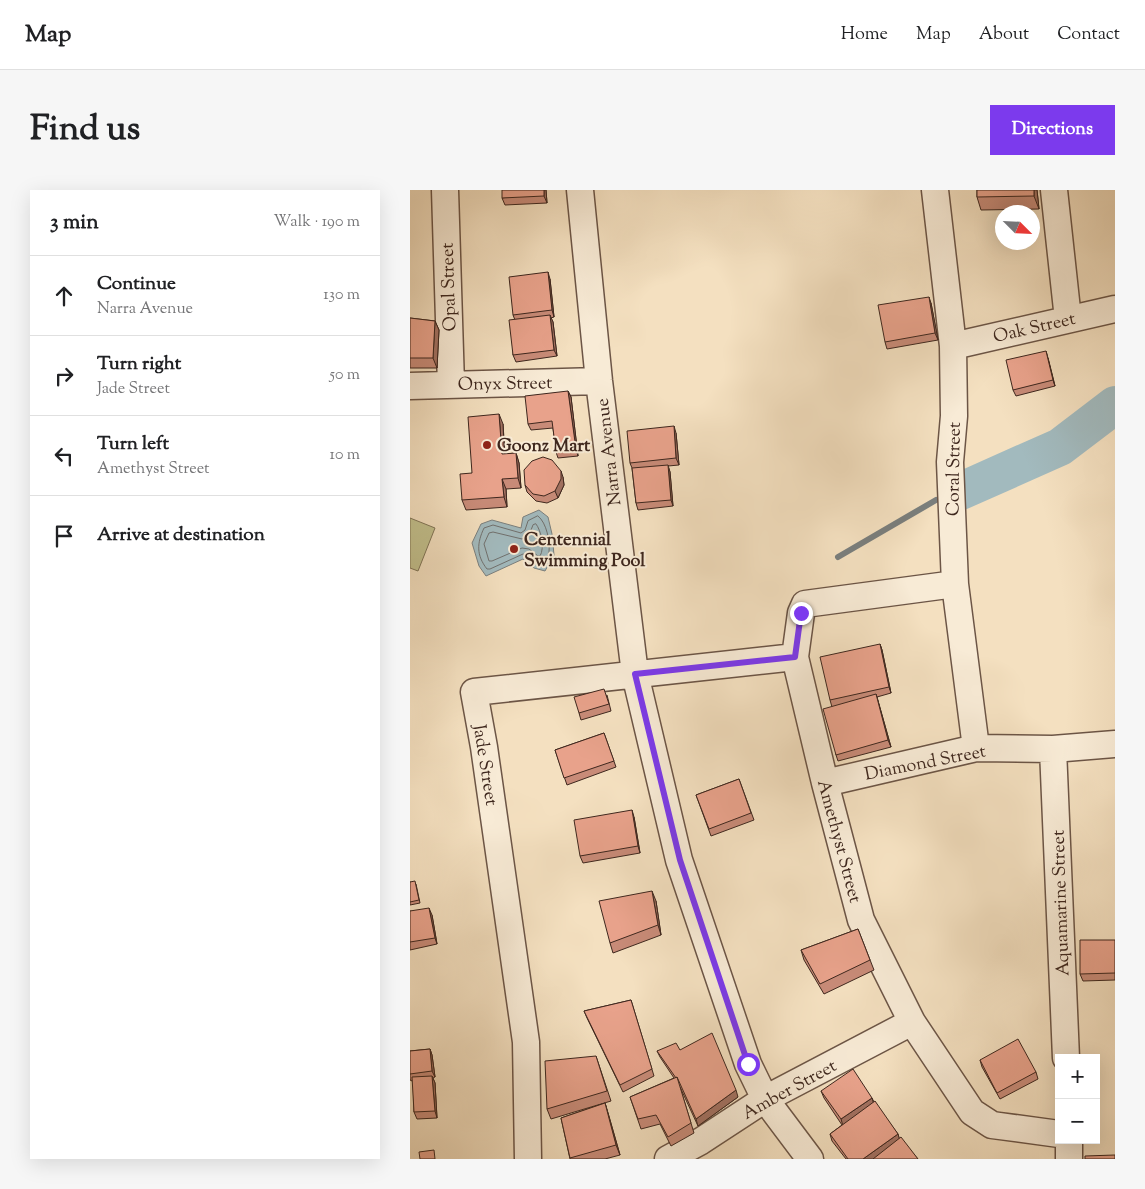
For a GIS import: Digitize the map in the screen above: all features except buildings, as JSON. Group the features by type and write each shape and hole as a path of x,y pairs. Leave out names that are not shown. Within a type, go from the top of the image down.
{"street":[{"name":"Opal Street","path":"445,190 451,385"},
{"name":"Narra Avenue","path":"580,190 599,381 635,674 680,860 748,1064 765,1100 810,1159"},
{"name":"Coral Street","path":"935,190 953,346 954,416 950,462 955,584 976,748"},
{"path":"1054,190 1068,319"},
{"name":"Oak Street","path":"953,346 1115,309"},
{"name":"Onyx Street","path":"410,386 599,381"},
{"name":"Amethyst Street","path":"955,584 805,604 801,613 795,657 825,783 861,920 912,1022 972,1112 992,1125 1055,1133"},
{"name":"Jade Street","path":"528,1159 526,1042 486,757 474,692 795,657"},
{"name":"Diamond Street","path":"825,783 976,748 1053,749 1115,744"},
{"name":"Aquamarine Street","path":"1053,749 1066,1054"},
{"name":"Amber Street","path":"668,1159 765,1100 912,1022"},
{"path":"1069,1144 1069,1159"}],"shaded area":[{"path":"410,518 435,528 418,571 410,568"}],"water":[{"name":"Centennial Swimming Pool","path":"539,510 548,517 552,534 554,555 545,571 534,568 523,559 486,576 479,566 472,543 481,524 492,520 521,528 523,517"}],"waterway":[{"path":"961,491 1060,447 1115,405"},
{"path":"838,557 936,500"}],"place":[{"name":"Goonz Mart","path":"487,445"},
{"name":"Centennial Swimming Pool","path":"514,549"}],"route":[{"path":"748,1064 680,860 635,674 795,657 801,613"}]}
